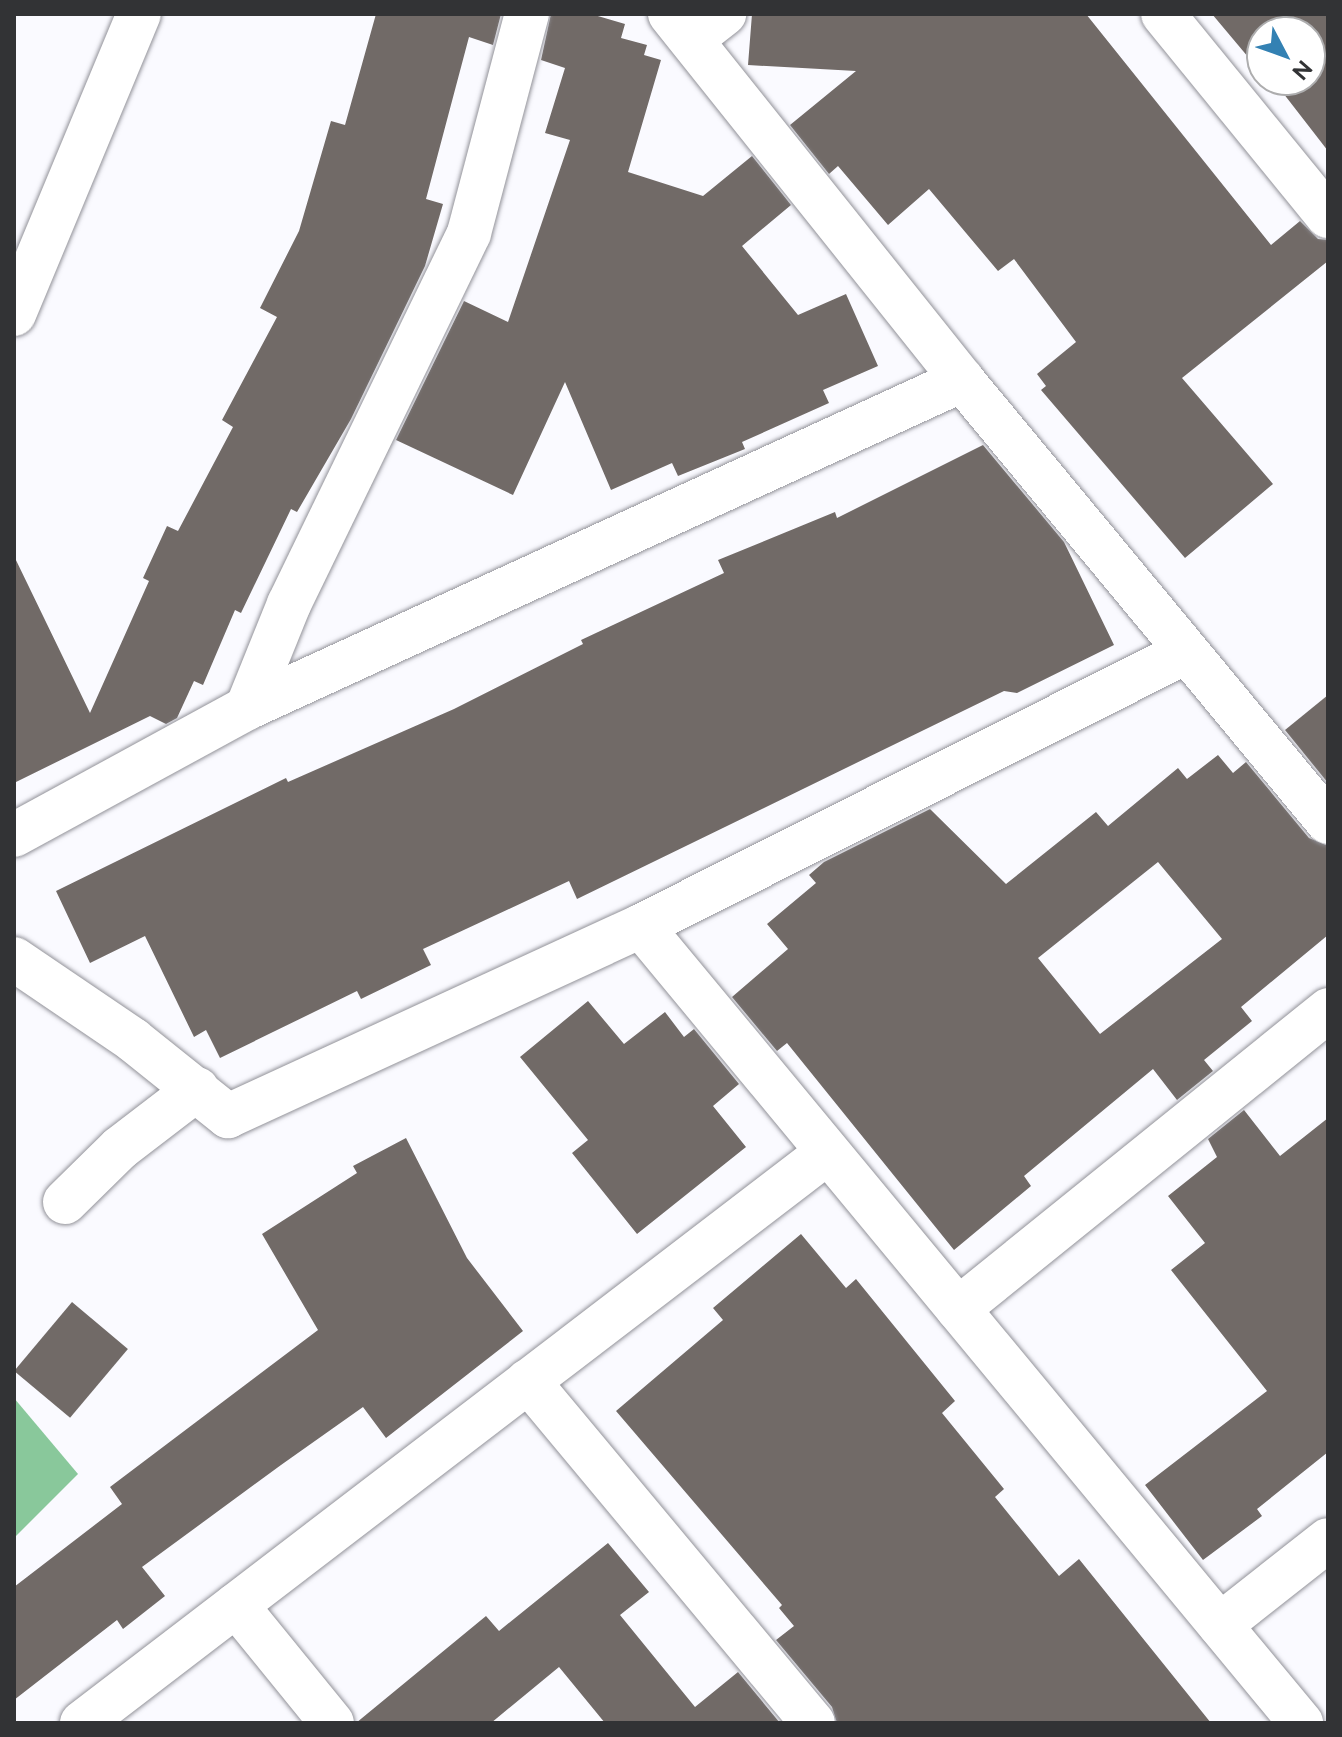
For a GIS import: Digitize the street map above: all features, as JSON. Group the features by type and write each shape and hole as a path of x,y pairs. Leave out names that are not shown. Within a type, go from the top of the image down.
{"street":[{"path":"14,314 139,14"},
{"path":"247,708 289,604 469,233 527,14"},
{"path":"1163,14 1328,216"},
{"path":"695,22 962,380 1328,822"},
{"path":"14,835 247,708 962,380"},
{"path":"14,959 197,1089 228,1116 641,926 1186,652"},
{"path":"641,926 1301,1723"},
{"path":"958,1309 1328,1010"},
{"path":"65,1202 120,1148 197,1089"},
{"path":"82,1723 828,1152"},
{"path":"528,1381 813,1723"},
{"path":"1220,1625 1328,1540"},
{"path":"236,1605 332,1723"}],"green space":[{"path":"14,1398 78,1474 14,1538"}],"building":[{"path":"376,14 501,14 493,45 469,37 426,199 443,204 425,266 351,419 297,512 291,509 241,613 235,610 203,685 194,681 177,718 166,724 150,716 14,783 14,556 90,713 149,581 143,578 167,526 178,531 233,427 222,420 277,317 260,308 299,231 331,121 345,125"},
{"path":"551,14 591,14 625,24 621,38 647,45 644,55 661,60 628,172 703,196 752,156 791,205 742,246 798,315 846,294 878,366 823,390 829,403 742,442 745,449 678,476 672,463 611,490 565,382 513,495 396,440 464,301 508,322 570,140 545,133 565,68 541,60"},
{"path":"752,14 1086,14 1271,245 1300,221 1318,239 1328,240 1328,261 1182,378 1273,484 1185,558 1041,390 1046,386 1037,374 1076,342 1014,259 998,271 929,189 888,225 838,166 829,174 790,125 856,71 748,65"},
{"path":"1212,14 1328,14 1328,151 1285,96 1326,96 1326,16 1246,16 1246,55"},
{"path":"983,445 1064,542 1114,645 1017,693 1004,691 577,899 569,881 423,949 431,965 361,999 357,991 220,1058 206,1030 194,1037 145,936 90,963 56,891 286,778 288,782 454,709 583,644 581,640 724,573 718,560 835,512 837,518"},
{"path":"1328,695 1328,783 1285,730"},
{"path":"1218,755 1233,773 1246,762 1309,838 1328,846 1328,935 1241,1007 1252,1021 1204,1060 1213,1071 1177,1100 1153,1069 1024,1176 1031,1186 954,1250 787,1043 777,1051 732,997 788,949 767,924 816,883 809,875 824,862 930,809 1006,884 1096,812 1108,826 1178,768 1187,779","holes":["1158,862 1222,939 1100,1034 1038,958"]},
{"path":"588,1001 624,1044 665,1012 684,1037 694,1029 739,1084 713,1106 746,1147 637,1234 572,1153 588,1140 520,1057"},
{"path":"1244,1110 1280,1156 1328,1118 1328,1452 1257,1509 1262,1516 1203,1560 1145,1485 1267,1391 1171,1270 1205,1243 1168,1196 1217,1157 1208,1139"},
{"path":"406,1138 467,1258 523,1331 386,1438 363,1407 281,1465 142,1567 165,1596 123,1629 117,1620 14,1700 14,1587 122,1504 110,1487 318,1330 262,1234 357,1173 353,1166"},
{"path":"801,1234 846,1288 856,1279 955,1401 942,1413 1004,1489 995,1497 1059,1576 1079,1559 1211,1723 837,1723 832,1707 776,1640 794,1626 779,1608 782,1605 616,1411 723,1320 713,1308"},
{"path":"72,1302 128,1349 70,1418 14,1371"},
{"path":"608,1543 649,1592 620,1615 695,1707 738,1672 780,1723 605,1723 559,1667 491,1723 356,1723 486,1616 499,1631"}]}
